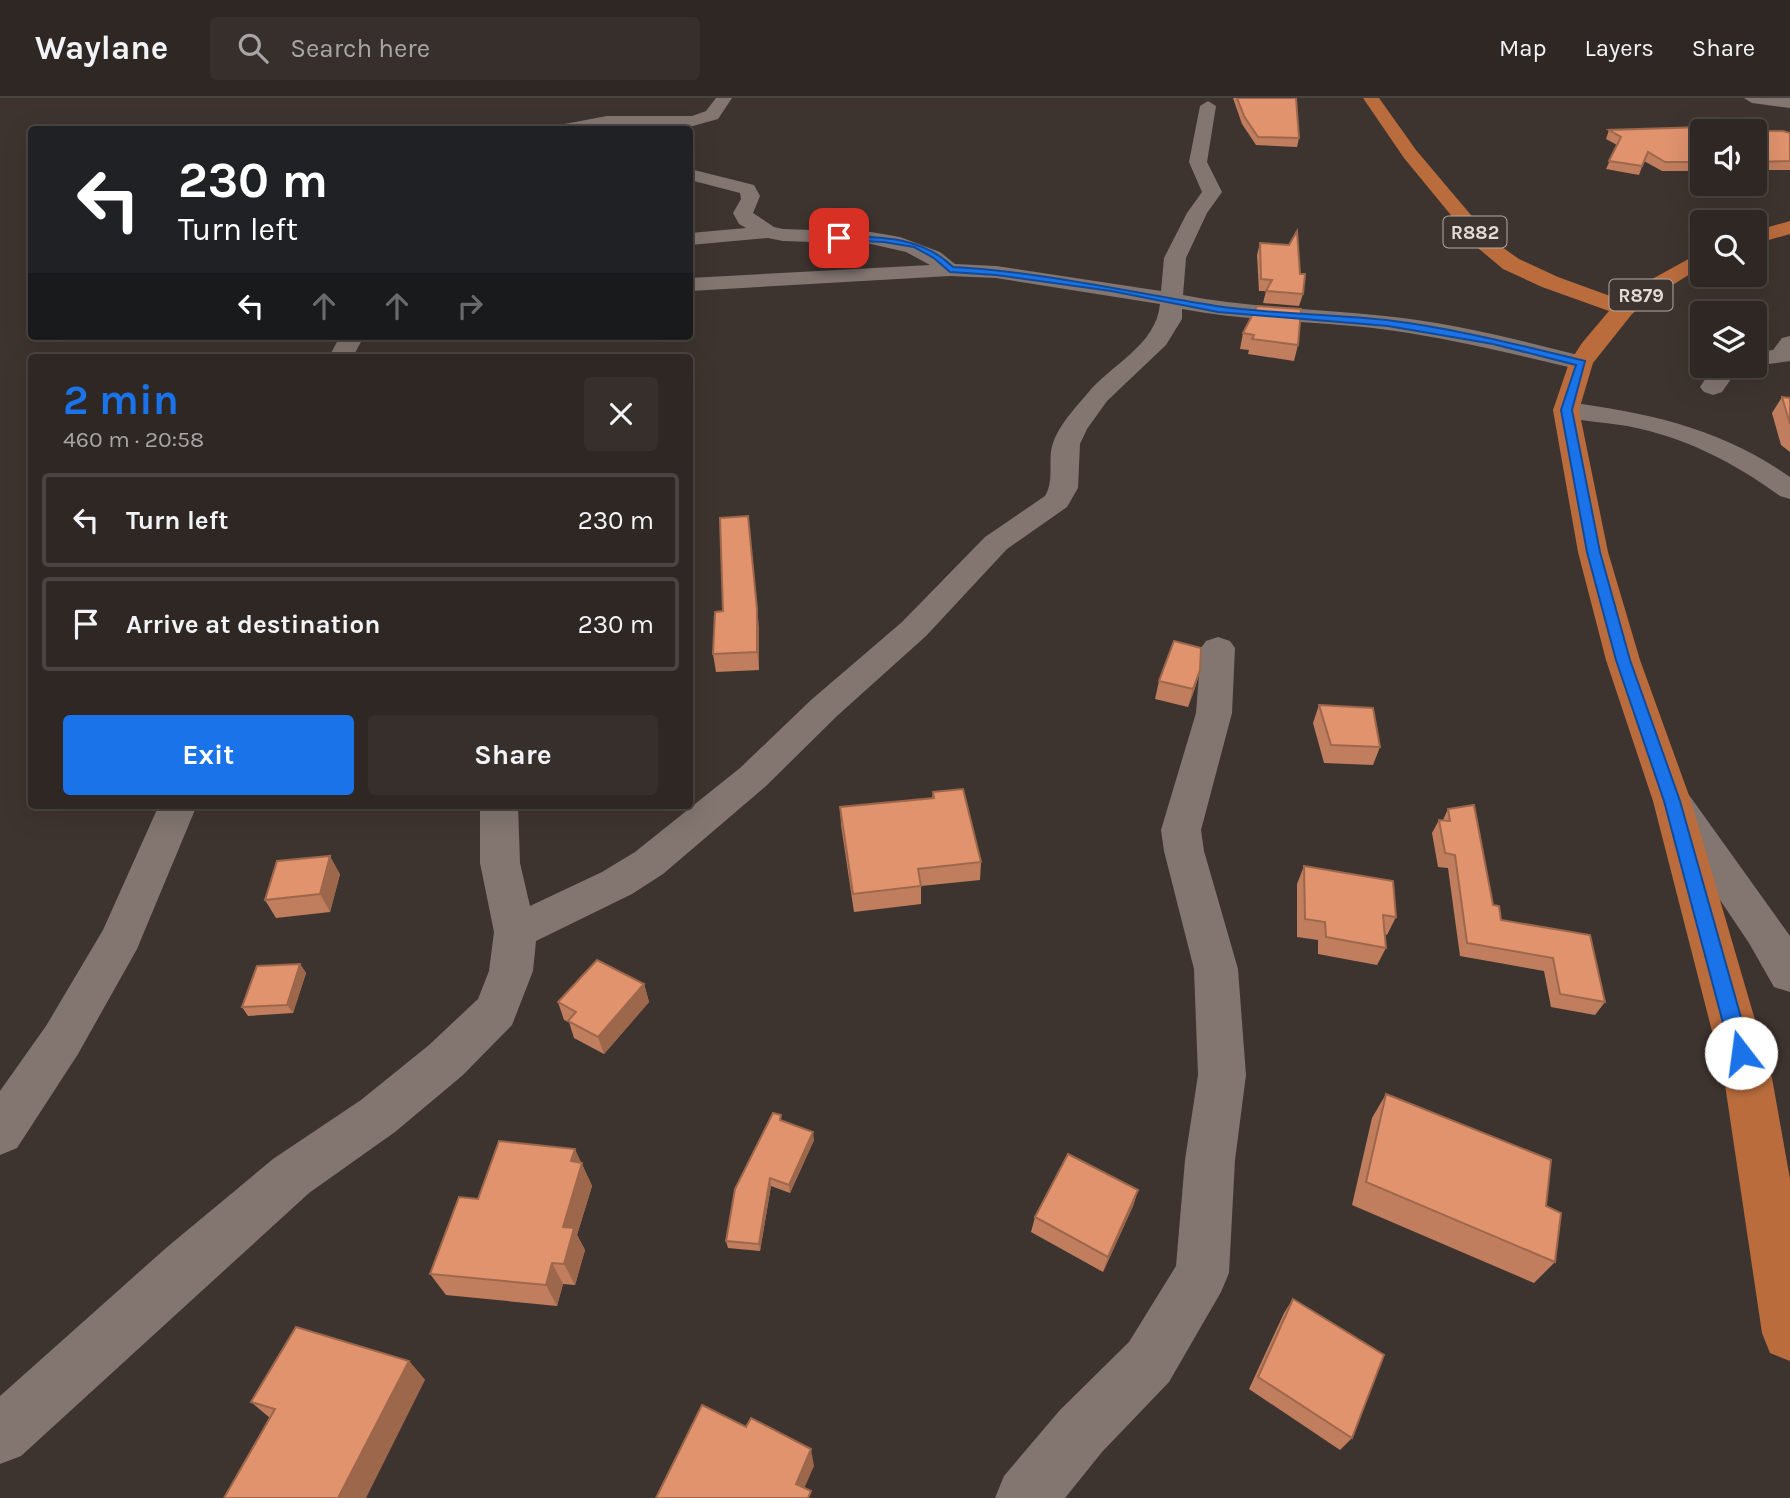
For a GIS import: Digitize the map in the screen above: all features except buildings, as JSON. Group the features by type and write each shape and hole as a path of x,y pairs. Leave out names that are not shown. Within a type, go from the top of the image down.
{"main road":[{"name":"R882","path":"1371,98 1410,154 1485,244 1511,264 1550,282 1624,309"},
{"path":"1767,235 1790,228"},
{"name":"R879","path":"1690,265 1642,294 1624,309 1586,356 1566,410 1593,552 1623,660 1672,801 1748,1079 1790,1333"}],"street":[{"path":"580,126 607,121 678,125 709,116 724,98"},
{"path":"1752,98 1790,103"},
{"path":"515,932 617,883 649,863 753,777 824,708 915,629 996,543 1057,501 1064,488 1066,444 1074,428 1098,396 1158,340 1170,319 1178,250 1197,213 1212,192 1198,162 1208,106"},
{"path":"693,175 747,189 751,194 751,201 743,213 746,220 768,232"},
{"path":"693,239 768,232 904,242 916,245 937,257 950,270"},
{"path":"693,285 950,270 996,272 1111,288 1218,309 1388,323 1586,356"},
{"path":"1767,358 1781,356 1790,343"},
{"path":"1713,387 1718,378"},
{"path":"1566,410 1627,416 1677,428 1721,446 1790,490"},
{"path":"1026,1498 1081,1431 1149,1362 1202,1273 1210,1160 1222,1075 1216,969 1184,851 1181,830 1214,713 1218,648"},
{"path":"1672,801 1764,931 1790,974"},
{"path":"0,1132 62,1040 122,937 176,809"},
{"path":"0,1435 281,1185 379,1116 463,1044 496,1011 511,971 515,932 500,863 499,809"}],"route":[{"path":"839,238 884,239 916,245 937,257 950,270 996,272 1111,288 1218,309 1388,323 1493,341 1581,363 1566,410 1593,552 1623,660 1672,801 1741,1053"}]}
